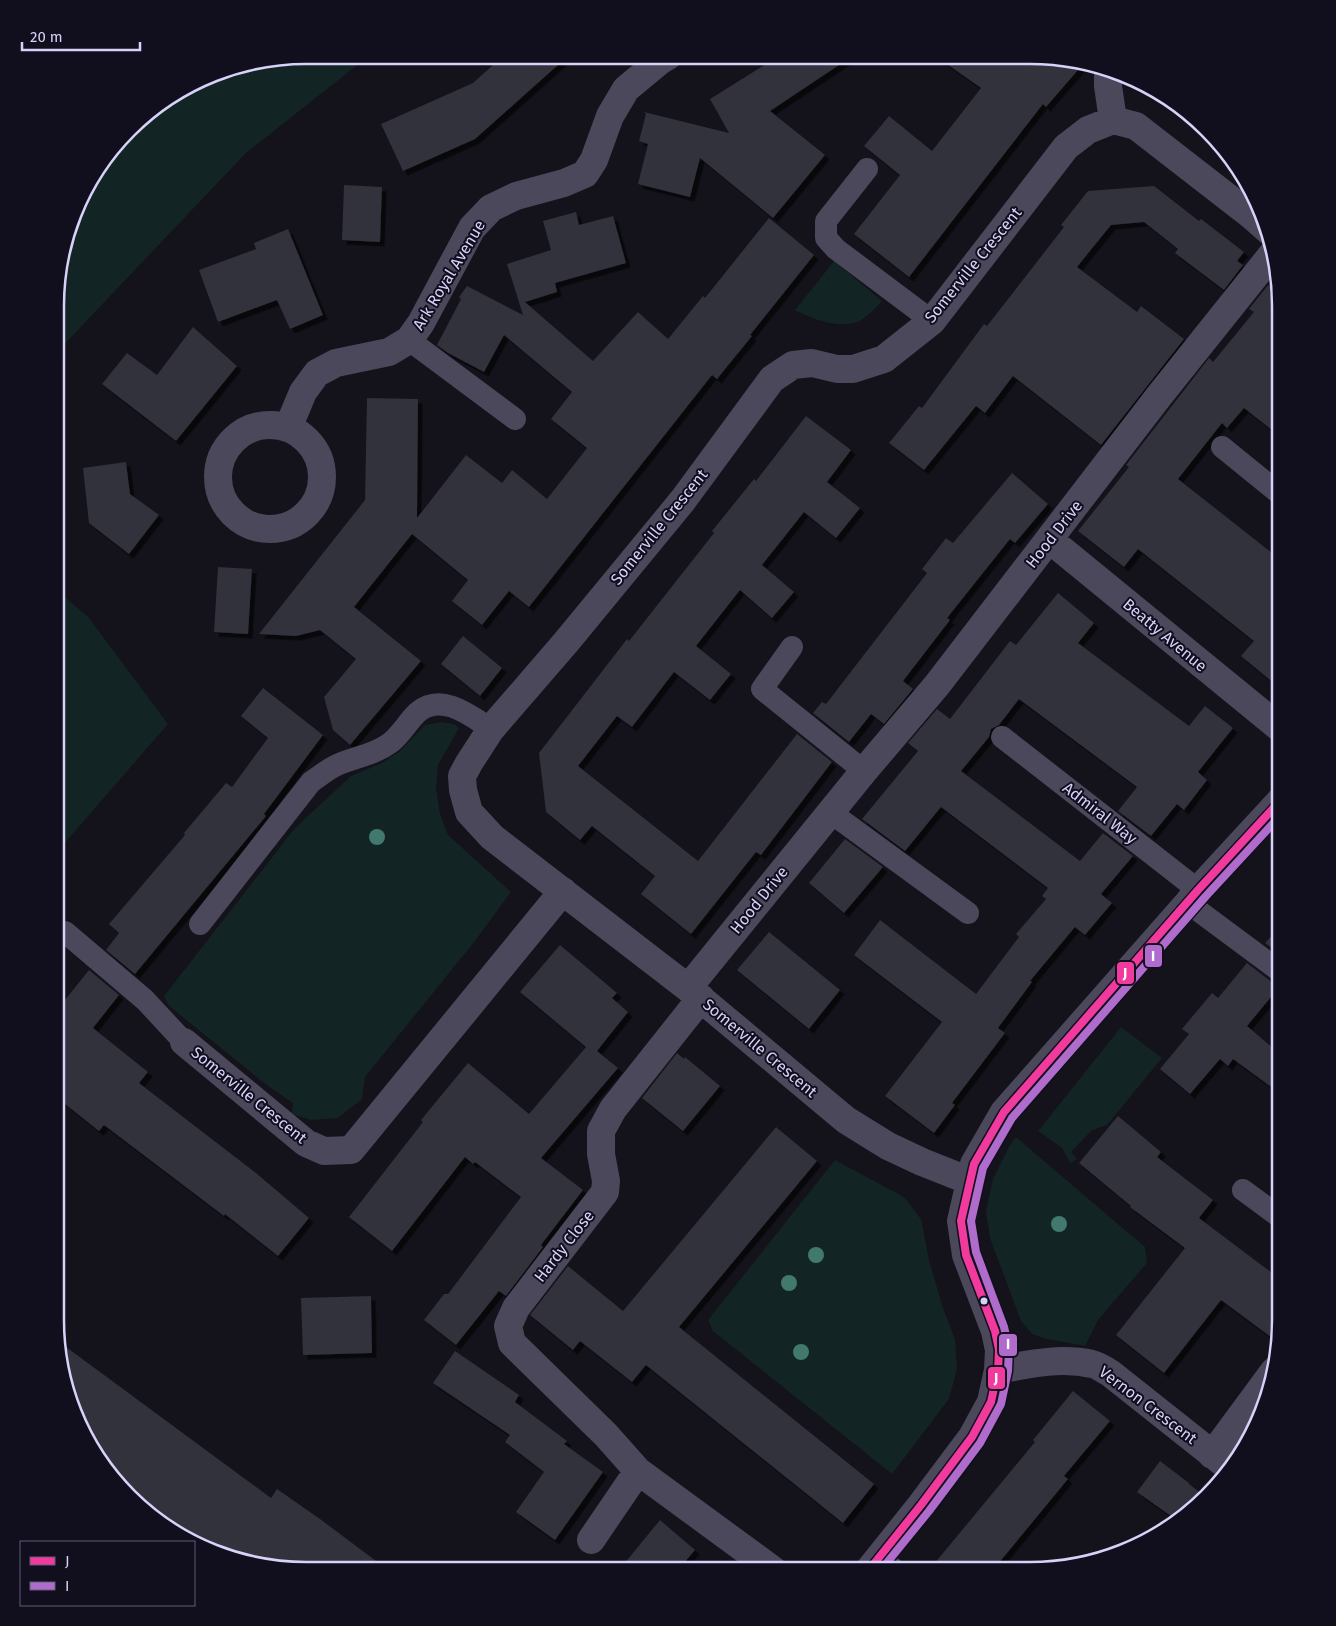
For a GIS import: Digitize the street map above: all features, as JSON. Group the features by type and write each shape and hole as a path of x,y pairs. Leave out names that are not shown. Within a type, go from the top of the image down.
{"street":[{"name":"Ark Royal Avenue","path":"288,428 303,392 317,373 336,363 389,352 409,340 421,323 472,228 491,208 516,196 564,183 585,174 594,160 610,116 626,89 656,64"},
{"path":"1108,77 1113,120 1136,126 1254,214"},
{"name":"Somerville Crescent","path":"970,1181 888,1146 846,1120 695,993 492,837 469,812 463,790 462,776 491,729 567,641 683,500 772,379 793,365 812,363 837,369 853,369 884,359 932,321 1066,147 1088,130 1113,120"},
{"name":"Hood Drive","path":"695,993 830,812 937,684 1050,540 1159,396 1268,259"},
{"name":"Beatty Avenue","path":"1050,540 1272,722"},
{"path":"884,1562 922,1505 972,1437 991,1402 998,1370 999,1350 995,1331 966,1255 961,1221 974,1164 1004,1112 1193,896 1272,810"},
{"name":"Somerville Crescent","path":"184,1042 306,1143 324,1151 351,1150 563,891"},
{"name":"Hardy Close","path":"695,993 613,1108 601,1131 601,1154 606,1181 605,1192 516,1308 508,1326 512,1343 606,1435 638,1471 763,1562"},
{"name":"Vernon Crescent","path":"998,1370 1059,1361 1093,1364 1110,1373 1221,1462"},
{"path":"1221,1462 1260,1395"},
{"path":"591,1540 638,1471"}],"lane":[{"path":"867,169 826,221 826,238 836,250 932,321"},
{"path":"409,340 515,419"},
{"path":"1222,447 1272,488"},
{"path":"792,647 762,689 864,771"},
{"path":"200,924 311,782 336,765 364,757 391,743 419,711 433,705 444,704 463,711 491,729"},
{"name":"Admiral Way","path":"1002,737 1272,964"},
{"path":"830,812 968,913"},
{"name":"Somerville Crescent","path":"64,932 145,1000 184,1042"},
{"path":"1243,1190 1272,1212"}],"shaded area":[{"path":"290,64 359,64 245,154 64,345 64,290 68,258 82,213 104,171 124,146 146,124 171,104 185,96 213,82 243,72"},
{"path":"834,261 882,301 857,322 834,324 817,320 795,310"},
{"path":"64,596 89,618 168,724 64,844"},
{"path":"442,722 454,724 459,728 438,765 436,788 440,814 448,835 511,892 475,941 365,1077 362,1099 338,1118 311,1120 292,1114 293,1103 268,1086 169,1006 164,996 295,828 351,776 382,763 400,751 425,725"},
{"path":"1121,1027 1162,1058 1107,1125 1092,1130 1071,1152 1077,1159 1070,1163 1062,1148 1038,1131"},
{"path":"1016,1137 1145,1247 1147,1263 1098,1320 1085,1346 1047,1339 1032,1334 1021,1321 990,1238 986,1211 993,1179"},
{"path":"835,1160 904,1197 921,1219 929,1260 943,1308 955,1339 957,1369 949,1399 892,1474 713,1331 708,1320"}],"building":[{"path":"494,64 559,64 475,139 403,171 381,124 473,83"},
{"path":"766,64 840,64 770,111 825,155 773,218 700,158 690,197 638,184 648,144 639,141 646,114 644,112 729,133 710,99"},
{"path":"947,64 1046,64 1079,68 1046,107 1043,104 909,277 854,234 900,175 864,146 889,116 932,151 981,88"},
{"path":"344,185 382,187 380,242 342,240"},
{"path":"1154,186 1199,221 1201,219 1244,252 1237,261 1243,265 1224,290 1175,253 1178,249 1144,222 1111,225 1077,267 1137,312 1141,306 1184,339 1101,445 1013,376 985,413 976,406 924,470 889,443 919,406 922,408 984,324 987,326 1064,227 1061,225 1088,191"},
{"path":"576,212 579,225 613,216 626,263 555,283 557,292 525,302 593,361 638,312 668,339 703,296 705,298 769,218 814,255 717,379 712,375 529,607 509,591 482,625 452,601 468,580 412,534 354,607 421,661 350,745 333,730 324,697 356,659 320,630 296,636 259,634 365,500 367,398 418,399 417,518 466,455 502,483 512,470 547,499 587,448 551,419 572,392 504,335 484,372 437,345 461,299 459,297 467,286 523,315 507,264 551,250 543,221"},
{"path":"288,229 323,315 290,329 277,300 218,322 199,270 256,249 254,243"},
{"path":"1268,285 1272,290 1272,430 1244,408 1227,428 1222,423 1178,479 1272,553 1272,682 1241,656 1254,641 1138,549 1124,567 1078,531 1129,467 1126,465 1209,358 1213,362 1254,312 1249,309"},
{"path":"193,327 237,366 176,441 102,384 127,353 157,375"},
{"path":"806,416 851,450 827,482 860,508 836,538 804,512 762,565 794,592 772,618 740,590 696,646 731,674 710,700 674,672 632,727 617,716 578,766 698,861 797,734 832,762 761,855 756,852 691,934 641,894 655,876 592,826 580,840 546,812 539,753 627,639 629,641 714,533 712,531 754,479 756,481"},
{"path":"126,462 130,494 159,515 129,554 89,523 83,468"},
{"path":"1012,473 1048,504 1015,543 1010,539 947,618 950,620 903,681 913,689 884,724 871,714 849,742 813,713 822,702 826,704 927,573 922,569 946,538 953,543"},
{"path":"218,567 252,569 248,634 214,632"},
{"path":"1058,593 1094,623 1078,643 1189,726 1205,706 1233,728 1198,772 1207,780 1184,810 1177,804 1151,836 1118,811 1137,787 1019,699 999,725 991,729 989,737 961,771 1080,861 1103,833 1133,856 1101,894 1112,903 1085,935 1075,927 1030,981 1032,982 998,1028 1005,1033 952,1103 955,1105 934,1133 885,1096 942,1022 854,955 880,920 976,994 1019,937 1016,934 1046,899 1042,896 1048,888 941,807 905,851 862,819 918,751 908,743 937,709 950,719 1010,641 1016,645"},
{"path":"463,636 502,668 480,696 441,664"},
{"path":"263,688 323,735 264,814 266,816 135,974 106,950 119,933 109,924 185,835 184,833 226,783 232,787 268,738 241,716"},
{"path":"845,839 883,867 844,913 809,883"},
{"path":"769,932 840,990 809,1029 737,970"},
{"path":"1272,935 1272,948 1265,943"},
{"path":"560,945 617,993 612,998 628,1012 597,1051 618,1068 541,1158 583,1190 541,1245 543,1247 506,1296 499,1291 456,1345 424,1320 444,1294 448,1294 521,1197 475,1162 473,1164 465,1157 392,1251 349,1217 423,1122 421,1120 468,1063 529,1114 586,1047 520,992"},
{"path":"1247,963 1272,982 1272,996 1247,1026 1272,1047 1272,1087 1233,1059 1228,1066 1220,1059 1190,1094 1160,1069 1189,1034 1182,1029 1212,993 1218,998"},
{"path":"89,970 119,995 93,1028 148,1072 139,1083 256,1173 309,1218 278,1256 225,1214 224,1216 104,1125 99,1131 64,1103 64,1001"},
{"path":"677,1053 684,1059 685,1057 720,1086 683,1131 642,1098"},
{"path":"1118,1116 1161,1152 1157,1157 1213,1200 1199,1218 1272,1273 1272,1338 1221,1300 1164,1373 1116,1335 1185,1248 1130,1207 1079,1163"},
{"path":"776,1127 817,1161 679,1327 874,1484 843,1523 646,1365 632,1382 580,1341 573,1350 530,1315 568,1266 623,1311"},
{"path":"371,1296 372,1353 303,1355 301,1298"},
{"path":"65,1346 271,1498 277,1489 377,1562 290,1562 258,1558 213,1544 171,1522 146,1502 124,1480 104,1455 82,1413 68,1368"},
{"path":"455,1351 519,1395 515,1402 567,1441 564,1444 603,1472 555,1540 516,1512 544,1472 505,1442 510,1435 433,1383"},
{"path":"1073,1391 1110,1421 1064,1476 1068,1479 1000,1562 936,1562 1035,1442 1033,1440"},
{"path":"1160,1461 1200,1492 1172,1517 1137,1492"},
{"path":"660,1520 695,1550 685,1562 626,1562"}],"transit line":[{"name":"J","path":"875,1562 972,1437 991,1402 998,1370 999,1350 995,1331 966,1255 961,1221 974,1164 1004,1112 1198,890 1272,810"},
{"name":"I","path":"888,1562 980,1443 1001,1404 1008,1371 1009,1349 1004,1327 976,1252 971,1221 983,1168 1012,1118 1206,896 1272,825"}]}
